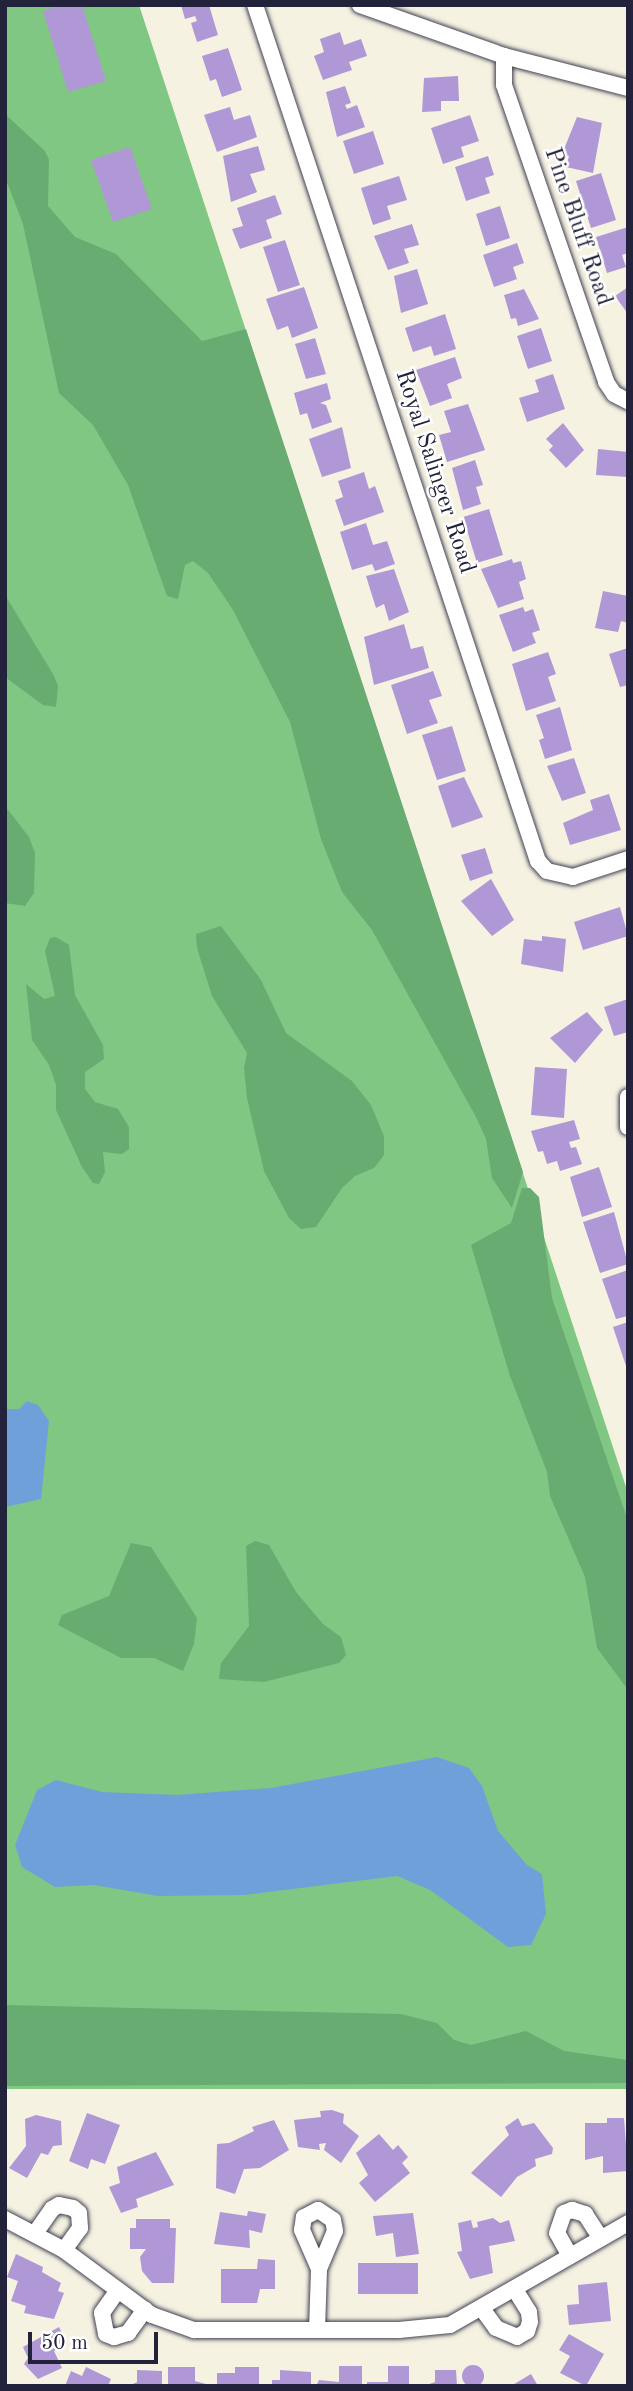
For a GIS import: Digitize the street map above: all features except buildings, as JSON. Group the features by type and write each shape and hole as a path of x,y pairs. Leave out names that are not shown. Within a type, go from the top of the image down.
{"street":[{"name":"Royal Salinger Road","path":"254,5 538,861 547,872 573,877 628,859"},
{"path":"360,5 504,56 628,88"},
{"name":"Pine Bluff Road","path":"504,56 504,85 606,382 614,394 628,401"},
{"path":"628,1097 628,1126"},
{"path":"36,2232 52,2209 59,2205 74,2208 79,2213 80,2228 64,2250"},
{"path":"570,2256 557,2233 564,2213 572,2210 586,2214 600,2237"},
{"path":"5,2219 36,2232 64,2250 145,2310 173,2326 194,2330 424,2329 450,2325 483,2310 600,2237 628,2223"},
{"path":"317,2330 319,2269"},
{"path":"118,2290 102,2313 106,2333 114,2337 128,2333 145,2310"},
{"path":"483,2310 496,2328 517,2337 527,2331 529,2312 515,2290"}],"green space":[{"path":"5,5 139,5 628,1493 628,2089 5,2089"},
{"path":"5,114 45,151 49,160 48,206 75,237 116,254 202,341 246,329 523,1172 512,1208 492,1178 486,1139 476,1117 372,930 342,892 321,839 290,722 233,610 208,573 193,561 185,565 178,599 167,596 128,485 93,425 59,393 23,224 5,177"},
{"path":"5,595 53,674 58,686 56,707 43,705 5,677"},
{"path":"5,806 29,837 35,853 34,893 25,906 5,903"},
{"path":"221,926 261,980 286,1033 352,1081 371,1105 384,1136 384,1155 374,1168 355,1176 342,1188 316,1227 301,1229 289,1218 264,1171 247,1098 244,1068 247,1053 212,996 197,948 196,934"},
{"path":"56,937 69,945 75,995 103,1045 104,1059 85,1072 85,1089 95,1102 118,1109 129,1127 129,1149 122,1154 103,1152 105,1172 99,1184 93,1183 82,1167 56,1110 56,1085 49,1065 32,1040 26,984 44,999 55,996 45,951 50,938"},
{"path":"522,1188 530,1188 539,1197 552,1298 628,1521 628,1690 597,1648 585,1577 550,1496 547,1472 510,1376 471,1245 511,1223"},
{"path":"255,1541 269,1545 296,1592 323,1624 341,1637 346,1655 339,1663 264,1682 219,1679 221,1663 249,1626 246,1546"},
{"path":"131,1543 151,1547 197,1618 194,1644 183,1671 154,1658 121,1658 58,1625 62,1615 109,1596"},
{"path":"5,2005 401,2014 437,2023 454,2040 471,2045 526,2031 564,2051 628,2060 628,2083 5,2086"}],"water":[{"path":"27,1401 38,1405 49,1421 41,1499 6,1507 5,1409 19,1409"},
{"path":"437,1757 469,1768 482,1786 498,1831 527,1865 542,1874 546,1914 531,1945 508,1947 430,1890 397,1876 244,1895 158,1896 94,1885 55,1887 22,1867 15,1845 37,1790 56,1780 102,1792 177,1795 271,1788"}]}
